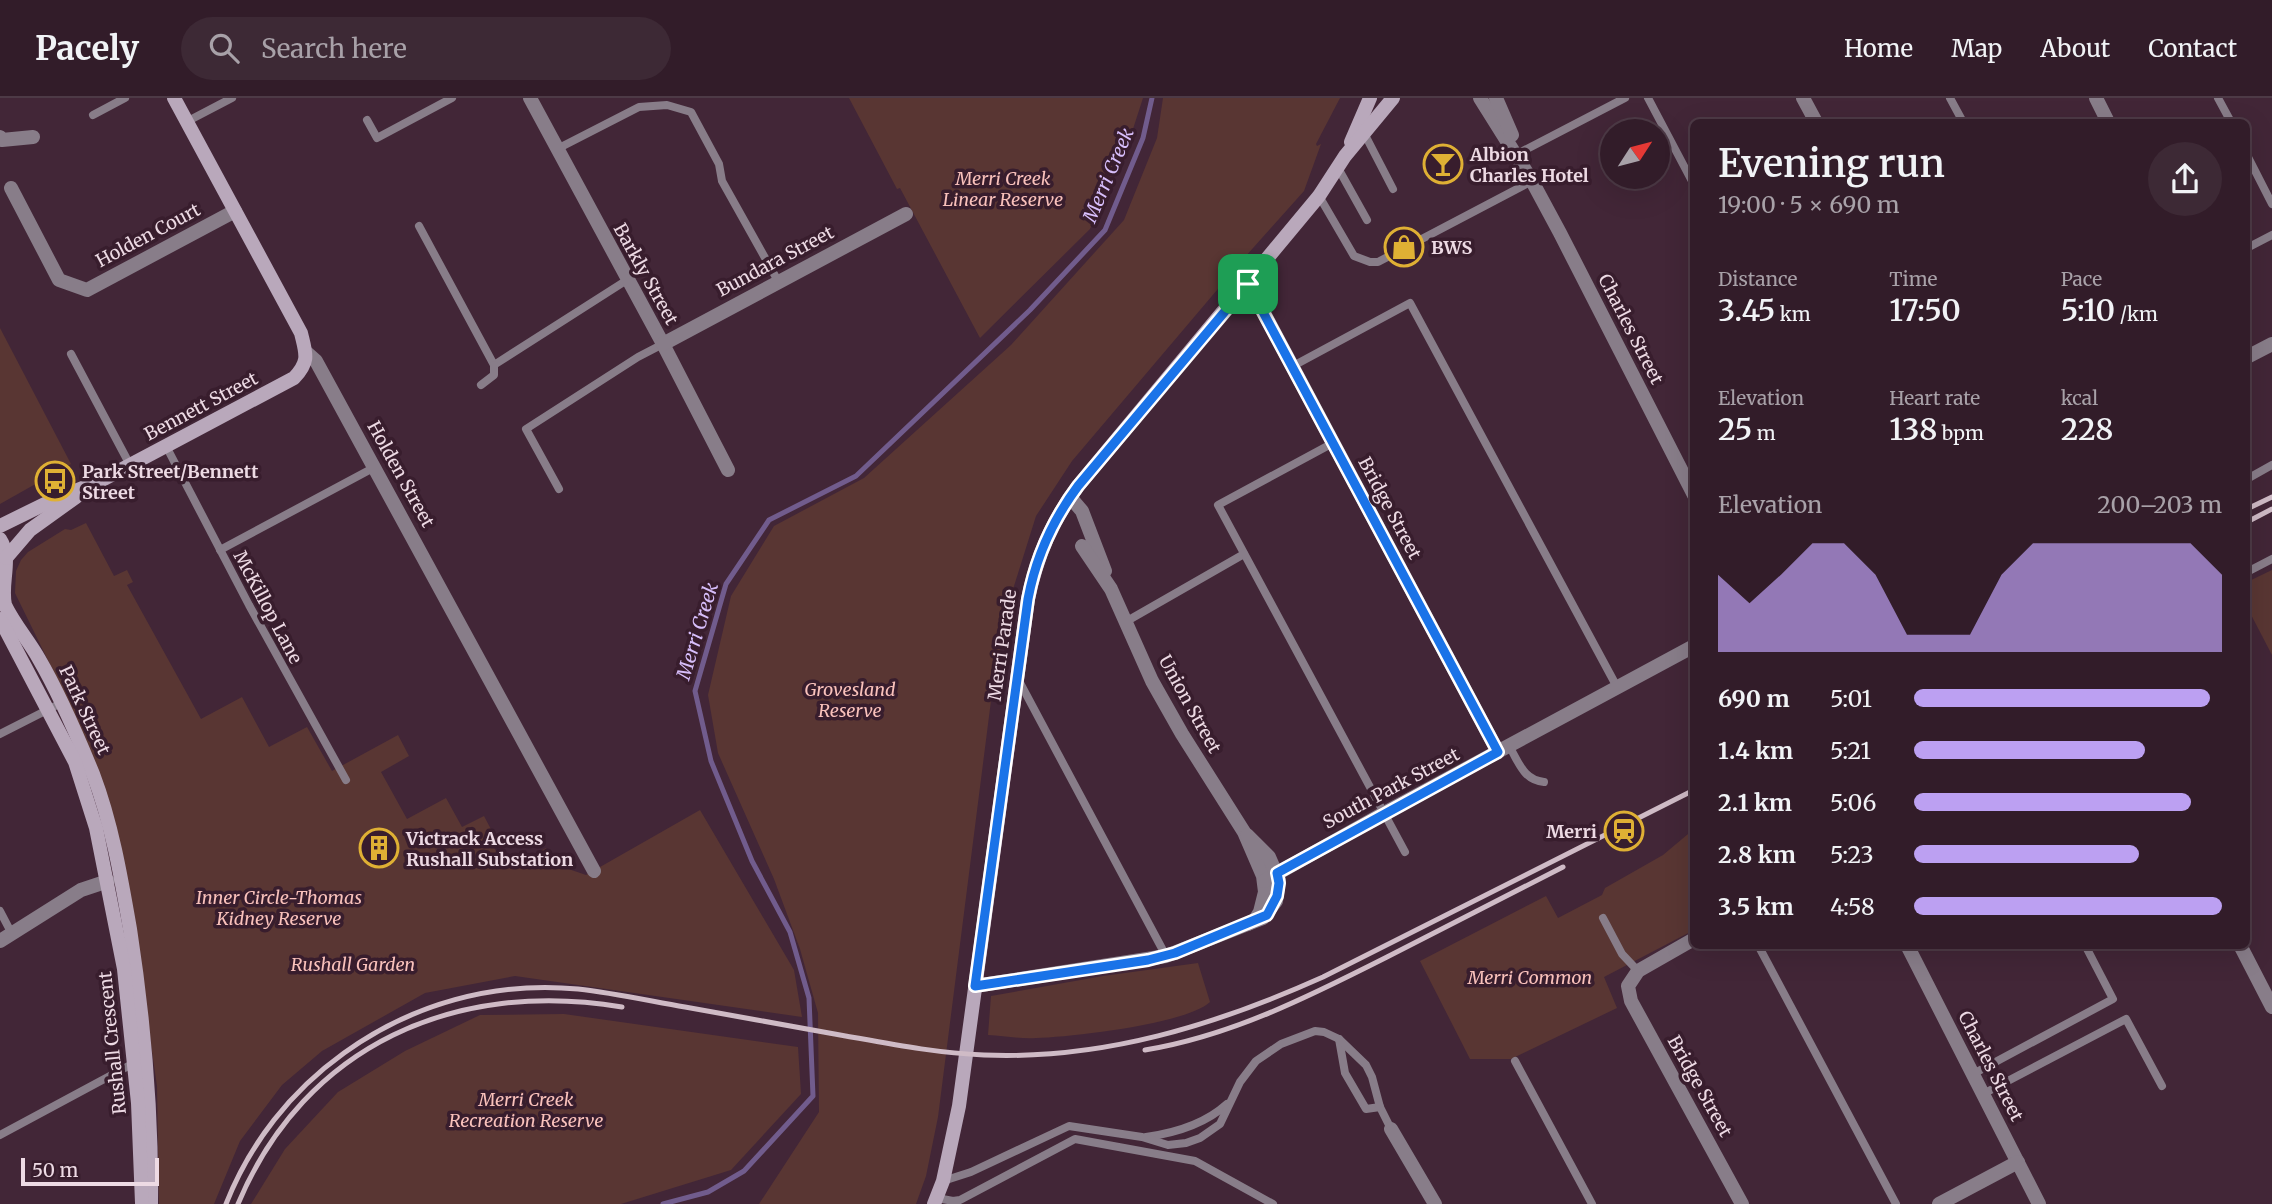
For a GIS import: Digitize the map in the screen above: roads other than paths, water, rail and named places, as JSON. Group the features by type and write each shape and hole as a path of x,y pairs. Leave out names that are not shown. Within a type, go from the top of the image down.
{"street":[{"name":"Holden Street","path":"174,98 301,333 307,354 316,361 375,467 594,871"},
{"name":"Barkly Street","path":"530,98 626,280 663,344 727,470"},
{"name":"Merri Parade","path":"1342,162 1370,98"},
{"name":"Merri Parade","path":"936,1202 943,1181 964,1079 1017,677 1035,568 1048,534 1070,497 1248,284 1393,98"},
{"name":"Charles Street","path":"1480,98 1532,181"},
{"name":"Charles Street","path":"1496,98 1532,181 1690,487"},
{"path":"1803,98 1814,119"},
{"path":"2096,98 2106,119"},
{"path":"0,137 2,141 33,137"},
{"name":"Holden Court","path":"11,188 59,280 87,290 236,211"},
{"name":"Bundara Street","path":"663,344 906,214"},
{"name":"Bridge Street","path":"1248,284 1333,443 1504,749"},
{"path":"2250,355 2272,344"},
{"name":"Bennett Street","path":"0,526 130,466 294,378 303,369 307,354"},
{"name":"Bennett Street","path":"6,558 15,544 37,524 100,481"},
{"name":"Union Street","path":"1070,497 1082,511 1111,589 1161,697 1244,832 1269,857 1270,877"},
{"name":"Park Street","path":"0,539 5,546 6,558 1,580 4,604 40,660 54,706 83,779 108,881"},
{"name":"Union Street","path":"1082,546 1111,589"},
{"name":"Park Street","path":"0,619 54,706 101,797 126,907"},
{"name":"South Park Street","path":"1270,877 1690,648"},
{"path":"975,986 1166,956 1265,916 1273,906 1279,886 1270,877"},
{"path":"6,938 81,890 108,881 126,907"},
{"name":"Rushall Crescent","path":"108,881 123,956 151,1139 151,1204"},
{"name":"Rushall Crescent","path":"126,907 139,989 142,1204"},
{"path":"1638,971 1690,941"},
{"name":"Charles Street","path":"1909,949 2039,1204"},
{"path":"2242,949 2272,1007"},
{"name":"Bridge Street","path":"1638,971 1628,986 1631,1001 1742,1204"},
{"path":"1391,1129 1435,1204"},
{"path":"1939,1204 2018,1162"}],"lane":[{"path":"93,114 125,98"},
{"path":"186,121 232,98"},
{"path":"367,120 377,138 452,98"},
{"path":"1519,153 1625,98"},
{"path":"1648,98 1690,178"},
{"path":"1950,98 1961,119"},
{"path":"2218,98 2229,119"},
{"path":"557,149 639,107 667,105 691,112 719,164 722,181 778,281"},
{"path":"1364,133 1393,189"},
{"path":"2250,161 2272,204"},
{"path":"1342,162 1367,220"},
{"path":"1319,196 1354,256 1378,262 1532,181"},
{"path":"419,226 494,365 494,375 481,385"},
{"path":"2250,246 2272,235"},
{"path":"494,365 626,280"},
{"path":"1293,366 1410,303 1618,687"},
{"path":"559,489 526,429 638,357 663,344"},
{"path":"71,355 130,466"},
{"path":"1333,443 1218,505 1405,852"},
{"name":"McKillop Lane","path":"166,446 313,724 346,780"},
{"path":"2250,477 2272,465"},
{"path":"220,550 375,467"},
{"path":"1127,621 1244,554"},
{"path":"2250,570 2272,559"},
{"path":"1017,677 1166,956"},
{"path":"0,734 54,706"},
{"name":"Bridge Street","path":"1504,749 1533,781 1544,782"},
{"path":"0,911 6,938"},
{"path":"1603,918 1622,954 1638,971"},
{"path":"1760,949 1896,1204"},
{"path":"1973,1073 2113,999 2087,949"},
{"path":"1983,1094 2126,1019 2162,1086"},
{"path":"943,1181 971,1172 1064,1127 1072,1126 1142,1138 1168,1145 1200,1138 1218,1126 1248,1070 1274,1048 1315,1031 1339,1039 1368,1068 1380,1107 1391,1129"},
{"path":"1339,1039 1345,1073 1366,1109 1380,1107"},
{"path":"1515,1061 1592,1204"},
{"path":"0,1135 140,1063"},
{"path":"1142,1138 1192,1126 1219,1111 1231,1099"},
{"path":"936,1202 960,1200 1075,1139 1195,1161 1273,1204"}],"waterway":[{"name":"Merri Creek","path":"663,1204 708,1192 744,1171 813,1096 809,998 790,932 752,861 711,761 695,691 726,584 769,520 856,476 1030,310 1105,230 1143,138 1152,98"}],"railway":[{"path":"2250,508 2272,497"},
{"path":"2250,520 2272,509"},
{"path":"226,1204 260,1139 307,1084 344,1053 370,1036 397,1021 455,1000 516,989 578,989 945,1052 1028,1055 1115,1045 1200,1024 1323,977 1690,792"},
{"path":"1145,1050 1177,1044 1239,1025 1299,1000 1563,867"},
{"path":"238,1204 267,1148 303,1102 345,1064 393,1035 446,1015 502,1003 561,1001 622,1007"}],"place":[{"name":"Albion Charles Hotel","path":"1443,164"},
{"name":"BWS","path":"1404,247"},
{"name":"Park Street/Bennett Street","path":"55,481"},
{"name":"Merri","path":"1624,831"},
{"name":"Victrack Access Rushall Substation","path":"379,848"}],"park label":[{"name":"Merri Creek Linear Reserve","path":"1003,188"},
{"name":"Grovesland Reserve","path":"850,699"},
{"name":"Inner Circle-Thomas Kidney Reserve","path":"279,907"},
{"name":"Rushall Garden","path":"353,964"},
{"name":"Merri Common","path":"1530,977"},
{"name":"Merri Creek Recreation Reserve","path":"526,1109"}]}
